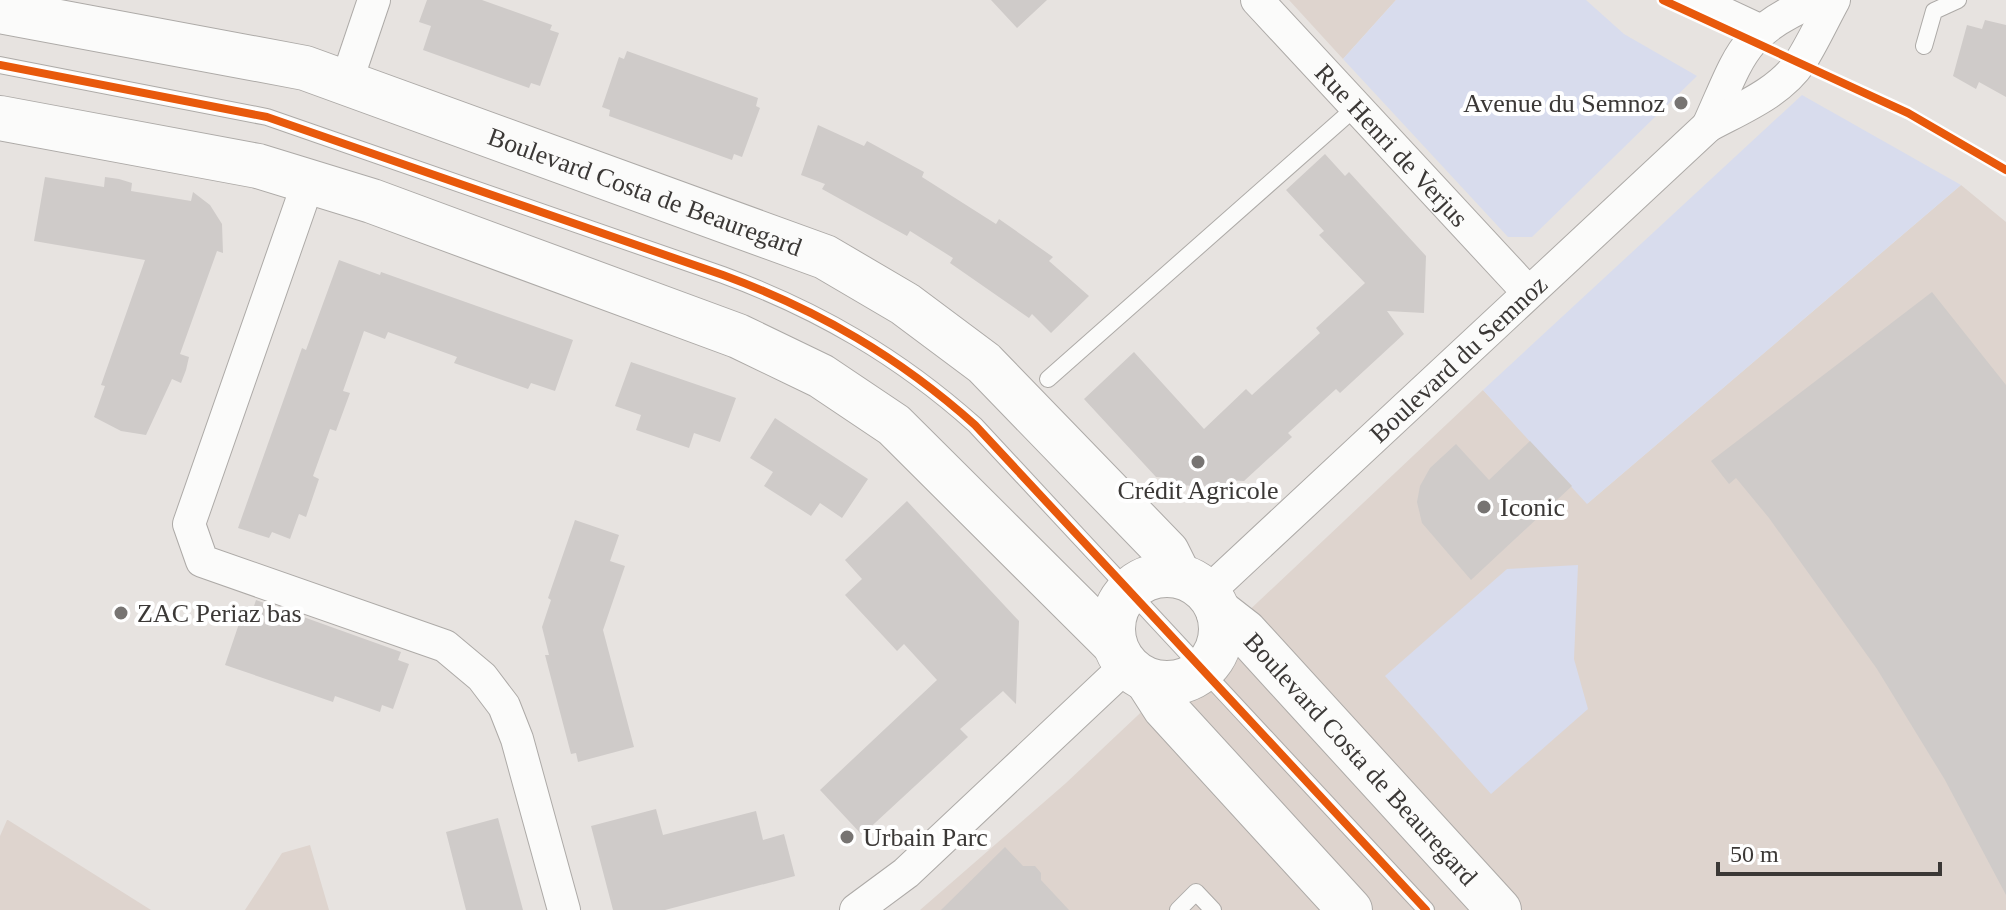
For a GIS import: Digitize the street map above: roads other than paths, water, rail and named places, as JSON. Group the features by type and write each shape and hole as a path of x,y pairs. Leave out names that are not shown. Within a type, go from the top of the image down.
{"street":[{"path":"346,83 374,0"},
{"name":"Rue Henri de Verjus","path":"1257,0 1528,292"},
{"path":"1695,0 1759,30"},
{"name":"Boulevard du Semnoz","path":"1708,126 1741,54 1759,30 1817,0"},
{"name":"Boulevard du Semnoz","path":"1202,593 1708,126 1759,99 1789,76 1800,63 1834,0"},
{"name":"Boulevard Costa de Beauregard","path":"0,11 305,68 825,257 905,304 984,363 1167,552 1202,593 1245,632 1499,910"},
{"path":"0,118 258,166 372,201 738,336 821,376 894,425 1129,663 1165,708 1350,910"},
{"path":"308,183 189,524 202,561 445,646 482,677 504,706 517,739 564,910"},
{"path":"1202,593 1161,574 1128,590 1114,615 1129,663 1176,683 1202,671"},
{"name":"Boulevard Costa de Beauregard","path":"1202,593 1219,644 1202,671"},
{"path":"856,910 906,873 1129,663"}],"lane":[{"path":"1924,46 1934,11 1958,0"},
{"path":"0,65 267,117 788,298 844,328 930,384 975,425 1426,910"},
{"path":"1048,379 1356,107"},
{"path":"1178,910 1196,892 1213,910"}],"place":[{"name":"Avenue du Semnoz","path":"1681,103"},
{"name":"Crédit Agricole","path":"1198,462"},
{"name":"Iconic","path":"1484,507"},
{"name":"ZAC Periaz bas","path":"121,613"},
{"name":"Urbain Parc","path":"847,837"}]}
